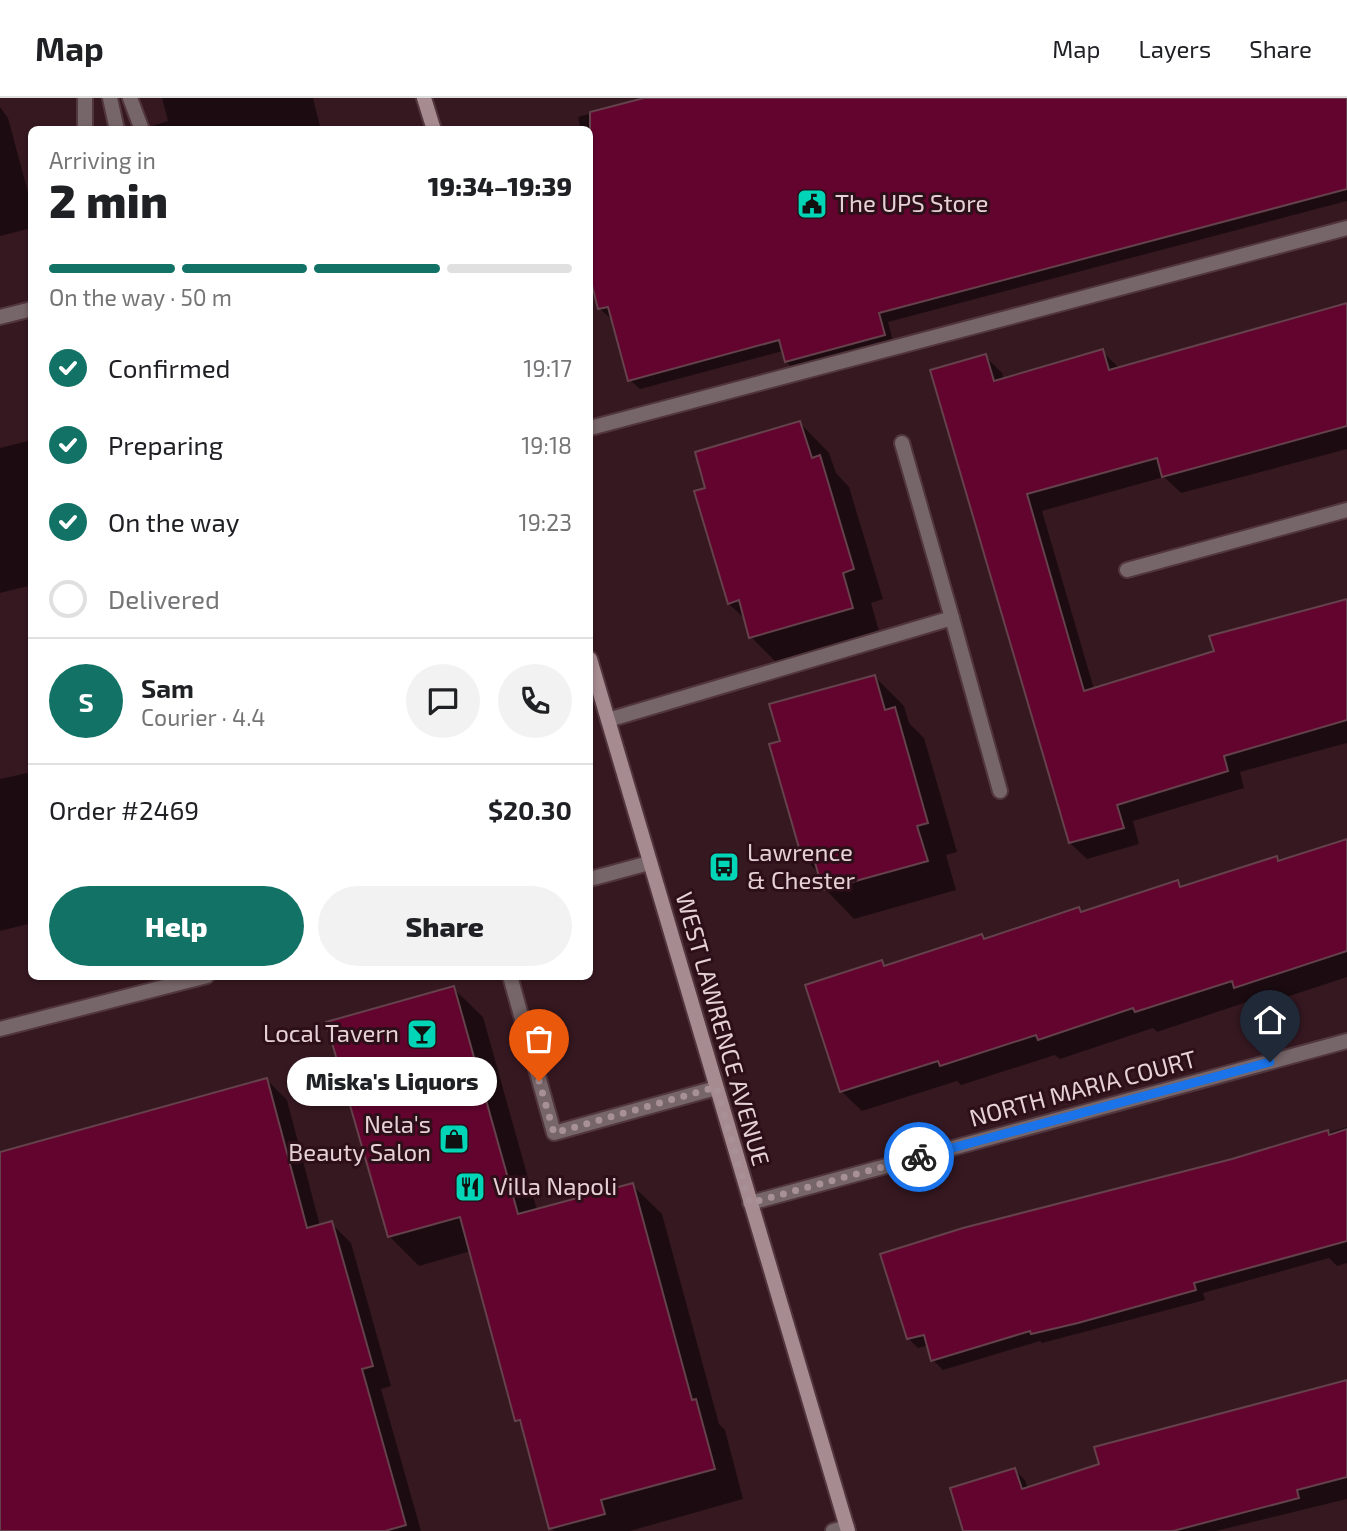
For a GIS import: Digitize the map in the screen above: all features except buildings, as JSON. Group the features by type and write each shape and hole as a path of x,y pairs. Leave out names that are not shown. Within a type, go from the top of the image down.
{"main road":[{"path":"424,98 433,126"},
{"name":"WEST LAWRENCE AVENUE","path":"593,669 750,1203 842,1530"}],"street":[{"path":"85,98 85,126"},
{"path":"110,98 116,126"},
{"path":"131,98 141,126"},
{"path":"593,427 1347,228"},
{"path":"0,317 28,310"},
{"path":"902,443 1000,792"},
{"path":"1127,570 1347,510"},
{"path":"608,720 952,618"},
{"path":"593,878 649,863"},
{"path":"0,1030 192,980"},
{"path":"511,980 554,1133 716,1087"},
{"name":"NORTH MARIA COURT","path":"750,1203 1347,1041"}],"way so far":[{"path":"539,1081 554,1133 716,1087 750,1203 919,1157"}],"place":[{"name":"The UPS Store","path":"812,204"},
{"name":"Lawrence & Chester","path":"724,867"},
{"name":"Local Tavern","path":"422,1034"},
{"name":"Miska's Liquors","path":"539,1081"},
{"name":"Nela's Beauty Salon","path":"454,1139"},
{"name":"Villa Napoli","path":"470,1187"}],"route":[{"path":"919,1157 1270,1062"}]}
